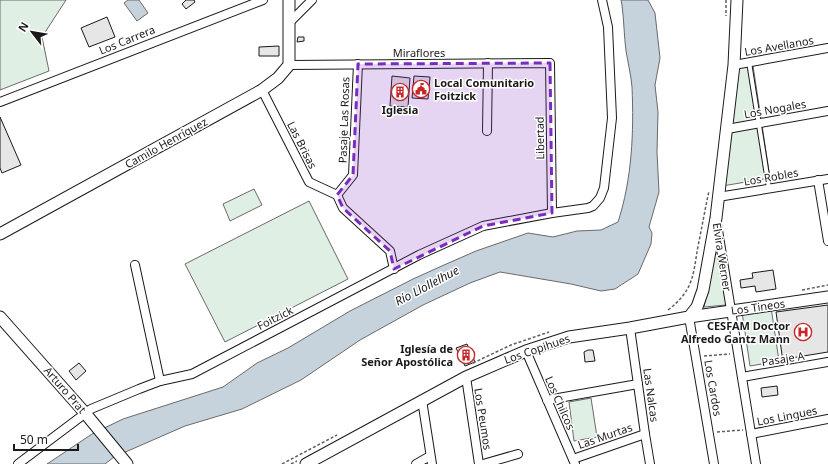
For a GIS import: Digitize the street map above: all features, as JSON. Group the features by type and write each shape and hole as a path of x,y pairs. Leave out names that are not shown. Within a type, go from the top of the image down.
{"main road":[{"path":"289,0 289,65"},
{"name":"Elvira Werner","path":"716,218 734,65 737,0"},
{"name":"Camilo Henríquez","path":"0,234 262,90 278,78 289,65"},
{"path":"689,317 697,307 703,290 716,218"},
{"name":"Los Tineos","path":"689,317 828,297"},
{"name":"Arturo Prat","path":"0,317 87,415 127,464"},
{"name":"Los Copihues","path":"302,462 466,377 526,351 569,337 689,317"}],"street":[{"name":"Los Carrera","path":"0,102 263,0"},
{"path":"290,22 312,0"},
{"name":"Foitzick","path":"18,464 87,415 91,410 139,389 192,374 419,255 483,226 593,206 600,198 604,188 612,118 608,27 602,0"},
{"name":"Los Avellanos","path":"734,65 828,48"},
{"path":"487,131 488,63"},
{"name":"Libertad","path":"550,63 552,213"},
{"name":"Miraflores","path":"289,65 550,63"},
{"name":"Pasaje Las Rosas","path":"337,195 353,175 358,64"},
{"name":"Las Brisas","path":"262,90 309,182 337,195"},
{"name":"Los Nogales","path":"727,128 828,111"},
{"name":"Los Robles","path":"718,197 828,179"},
{"path":"818,180 828,240"},
{"path":"337,195 343,208 390,251 394,269"},
{"name":"Elvira Werner","path":"716,218 756,464"},
{"path":"135,265 160,382"},
{"name":"Los Cardos","path":"689,317 714,464"},
{"name":"Las Nalcas","path":"630,328 650,464"},
{"name":"Los Chilcos","path":"526,351 574,462"},
{"name":"Pasaje A","path":"742,376 828,362"},
{"name":"Los Peumos","path":"466,377 479,464"},
{"path":"547,400 638,384"},
{"path":"416,464 431,460 422,400"},
{"name":"Los Lingues","path":"751,432 828,419"},
{"name":"Las Murtas","path":"574,462 645,434"},
{"path":"483,464 518,454"}],"lane":[{"path":"749,62 770,189"}],"path":[{"path":"726,0 726,23"},
{"path":"667,311 681,299 693,277 709,186"},
{"path":"798,291 828,285"},
{"path":"469,365 511,345 552,332"},
{"path":"696,356 738,353"},
{"path":"709,433 751,432"},
{"path":"282,464 338,434"},
{"path":"291,464 302,462"}],"highlighted area":[{"path":"550,63 552,213 483,226 394,269 390,251 343,208 337,195 353,175 358,64"}],"green space":[{"path":"0,0 66,0 42,37 49,71 0,90"},
{"path":"752,59 770,178 722,186 737,61"},
{"path":"254,189 262,205 230,221 223,204"},
{"path":"309,201 348,279 225,342 185,264"},
{"path":"717,240 726,305 704,307"},
{"path":"771,307 779,361 750,366 742,312"},
{"path":"591,398 597,437 574,441 569,402"}],"water":[{"path":"128,0 139,0 148,13 137,21 124,3"},
{"name":"Río Llollelhue","path":"621,0 648,0 655,13 660,58 655,85 658,112 657,152 659,192 649,227 652,233 651,244 638,274 615,289 601,291 571,284 500,272 470,283 423,305 360,340 301,380 242,409 185,426 114,457 105,464 47,464 92,434 123,419 223,387 257,363 288,348 350,311 413,279 476,251 528,233 553,237 577,231 601,230 618,222 623,206 629,172 633,121 632,87 626,51"}],"building":[{"path":"186,0 194,0 195,2 186,9 182,4"},
{"path":"107,17 115,37 89,47 81,28"},
{"path":"298,37 304,37 304,41 297,42"},
{"path":"279,46 279,56 259,56 259,47"},
{"name":"Iglesia","path":"392,76 410,78 408,107 390,106"},
{"name":"Local Comunitario Foitzick","path":"414,76 430,77 428,99 412,98"},
{"path":"0,117 21,165 2,173 0,168"},
{"path":"773,270 776,289 756,292 755,286 741,288 740,280 753,278 752,273"},
{"name":"CESFAM Doctor Alfredo Gantz Mann","path":"828,305 828,352 791,358 792,361 783,362 776,312"},
{"name":"Iglesía de Señor Apostólica","path":"467,344 475,362 465,366 456,348"},
{"path":"593,350 595,361 585,362 584,352"},
{"path":"79,363 86,371 76,380 69,371"},
{"path":"777,386 778,395 762,397 761,388"}],"place":[{"name":"Local Comunitario Foitzick","path":"421,89"},
{"name":"Iglesia","path":"400,92"},
{"name":"CESFAM Doctor Alfredo Gantz Mann","path":"803,332"},
{"name":"Iglesía de Señor Apostólica","path":"466,355"}]}
